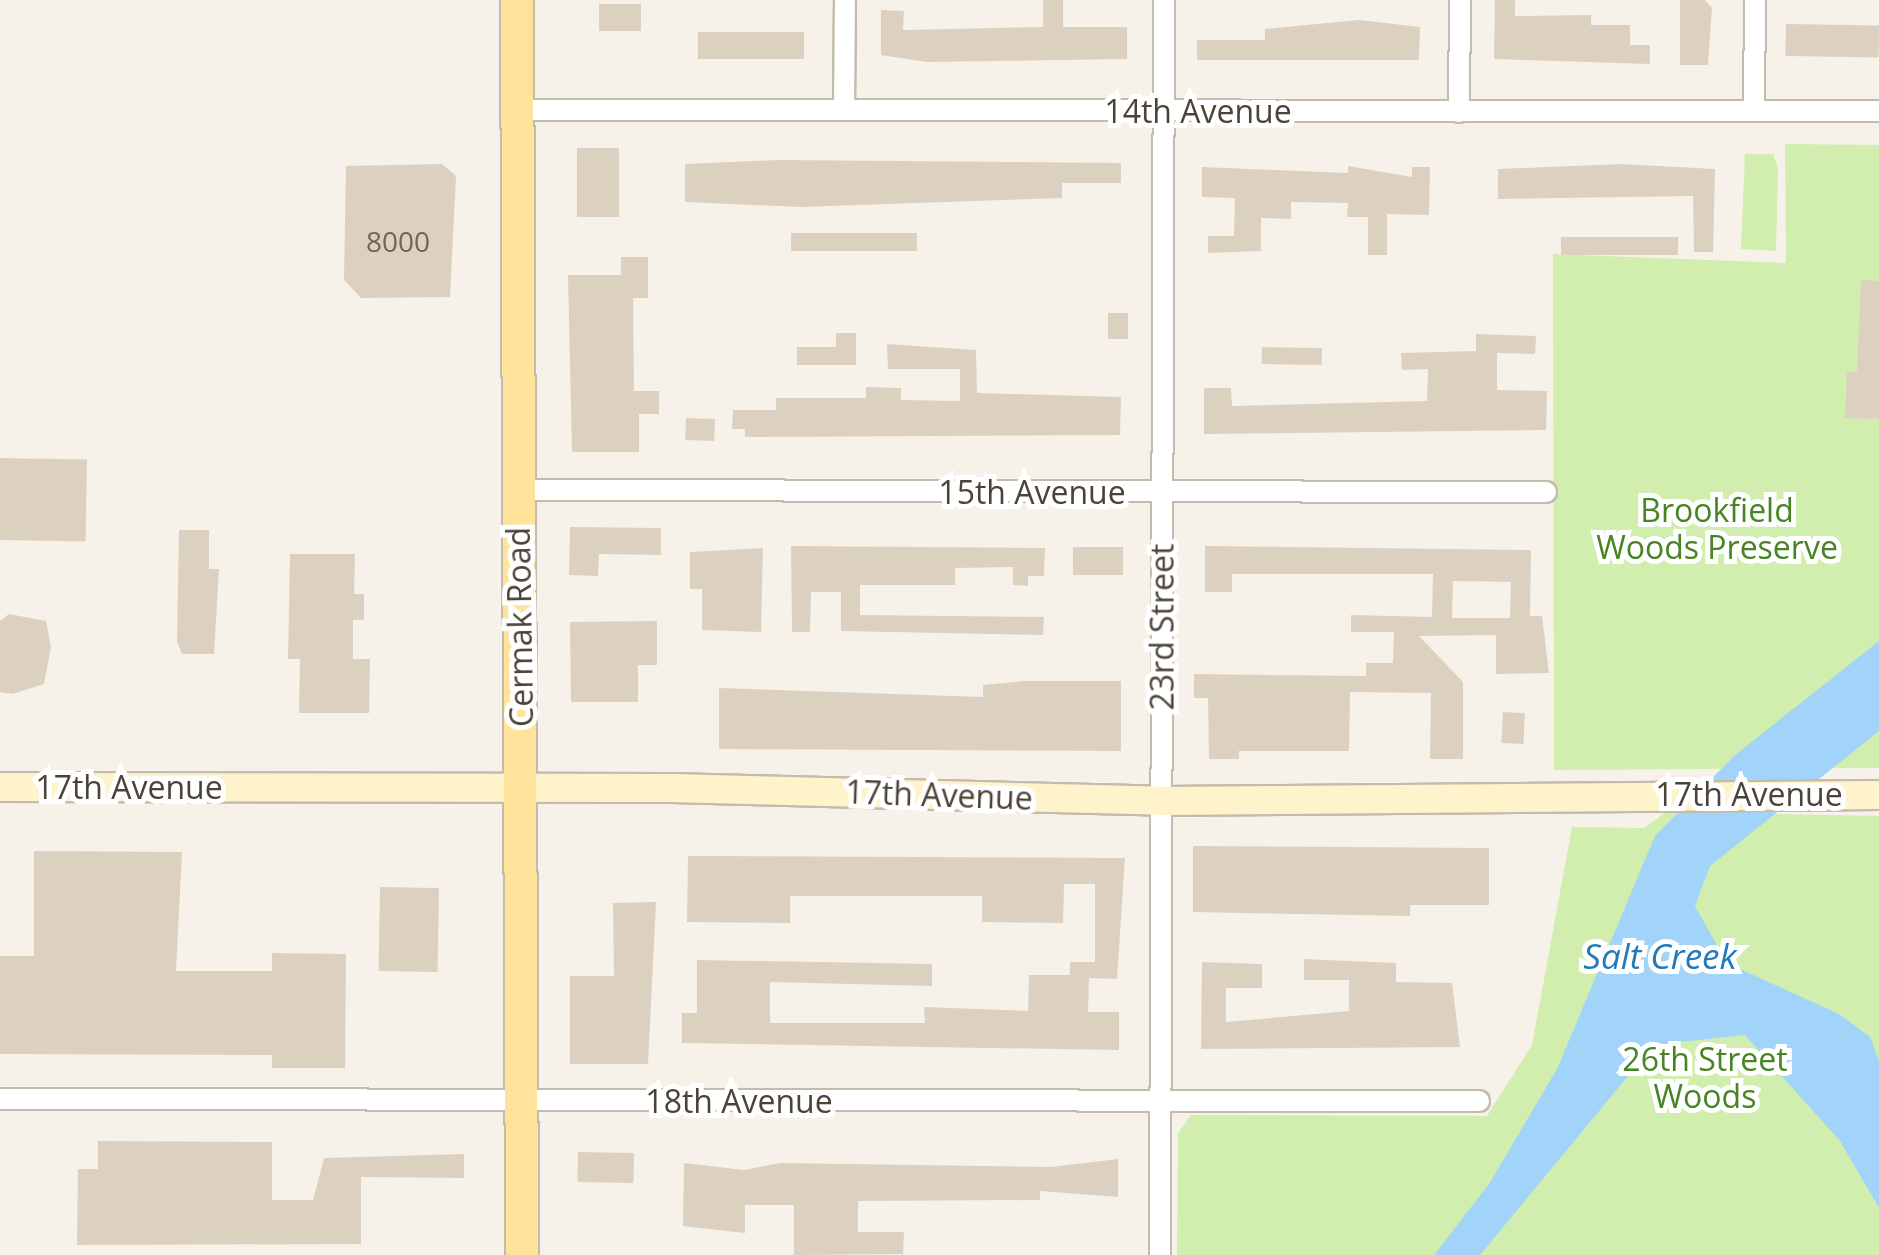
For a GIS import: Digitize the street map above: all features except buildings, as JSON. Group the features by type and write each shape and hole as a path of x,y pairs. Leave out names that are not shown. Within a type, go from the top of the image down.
{"main road":[{"name":"Cermak Road","path":"517,0 522,1255"}],"street":[{"path":"844,110 845,0"},
{"name":"23rd Street","path":"1160,1255 1164,0"},
{"path":"1459,112 1460,0"},
{"path":"1754,110 1755,0"},
{"name":"14th Avenue","path":"516,110 1879,111"},
{"name":"15th Avenue","path":"518,490 1546,492"},
{"name":"17th Avenue","path":"0,787 521,788 1162,801 1668,792 1878,795"},
{"name":"18th Avenue","path":"0,1099 1479,1101"}],"green space":[{"name":"Brookfield Woods Preserve","path":"1785,144 1879,145 1879,768 1554,770 1553,254 1786,263"},
{"path":"1745,154 1773,154 1778,168 1776,251 1741,249"},
{"name":"26th Street Woods","path":"1666,812 1879,816 1879,1255 1177,1255 1178,1133 1191,1115 1487,1116 1532,1045 1572,827 1644,828"}],"water":[{"name":"Salt Creek","path":"1879,641 1879,731 1710,866 1695,906 1727,963 1839,1014 1870,1037 1879,1061 1879,1208 1840,1141 1745,1035 1681,1042 1638,1064 1480,1255 1434,1255 1489,1184 1557,1069 1655,836 1734,756"}]}
